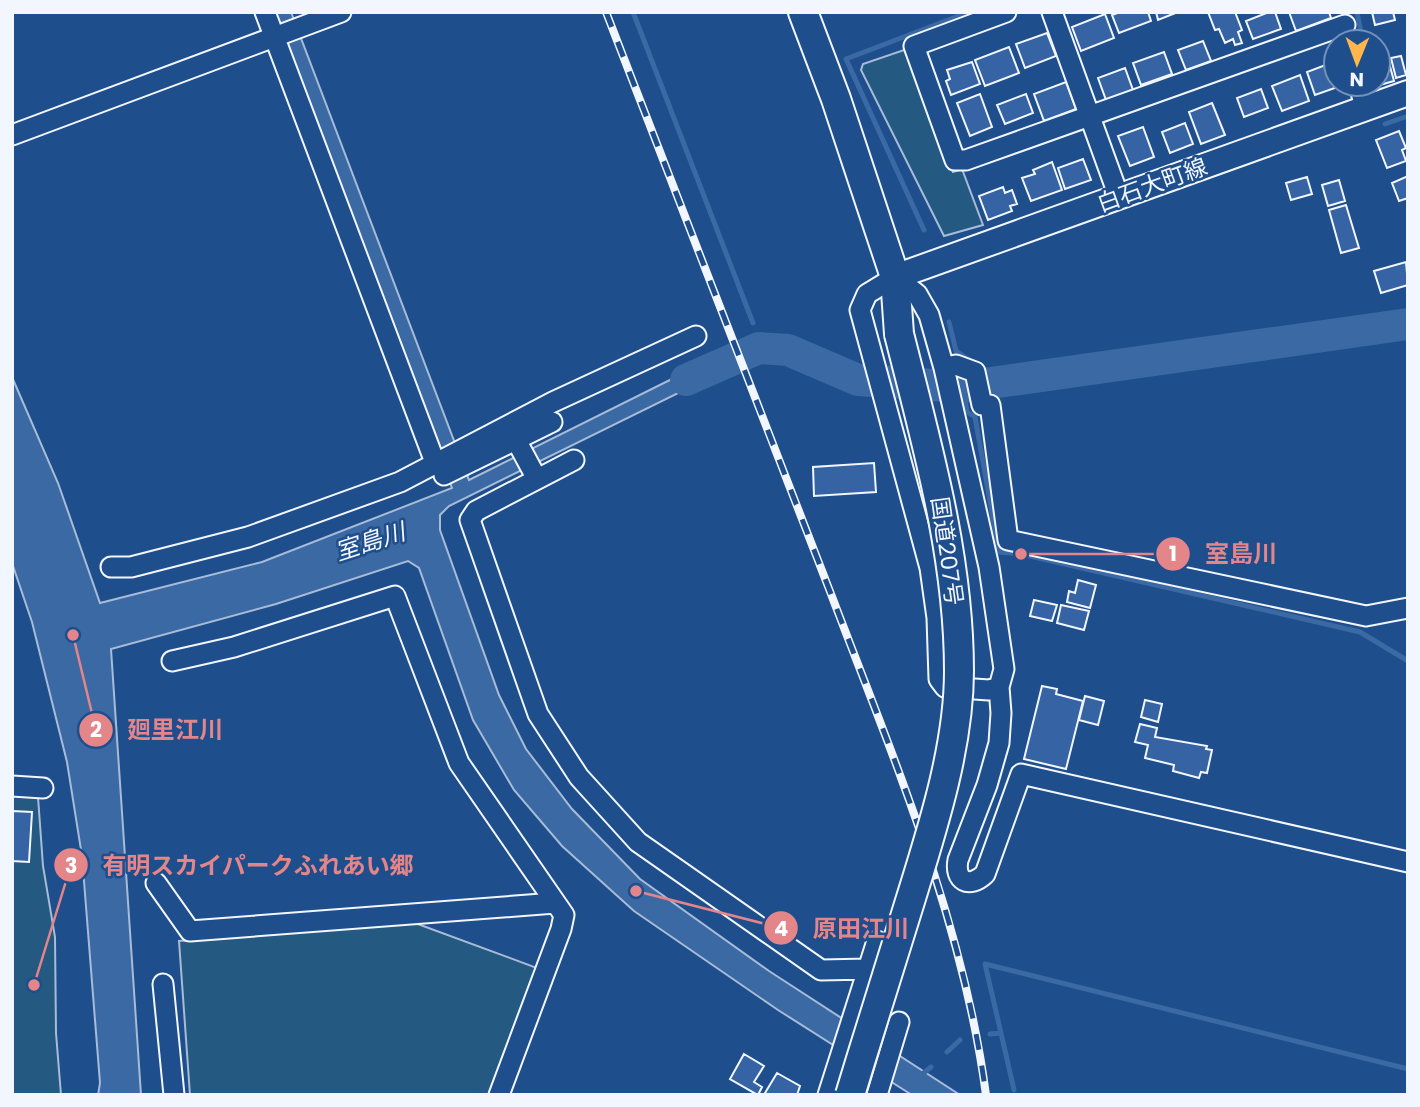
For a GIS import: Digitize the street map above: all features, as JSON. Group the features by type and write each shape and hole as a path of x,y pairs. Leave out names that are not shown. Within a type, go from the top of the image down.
{"highway":[{"name":"国道207号","path":"803,12 836,99 895,277 899,334 937,486 953,575 959,672 951,747 929,839 837,1089"}],"main road":[{"name":"白石大町線","path":"895,277 1365,108 1406,99"}],"street":[{"path":"265,12 440,470"},
{"path":"12,135 341,12"},
{"path":"1006,12 914,46 956,160 967,160 1346,26"},
{"path":"1052,12 1119,197"},
{"path":"1362,98 1365,108"},
{"path":"999,687 989,690 945,687 939,679 937,618 930,568 860,310 867,293 895,277 917,294 929,315 944,368 989,567 1004,669 999,687 1002,713 999,743 987,785 956,870 960,877 967,882 977,881 985,874 1021,774 1408,862"},
{"path":"111,567 131,567 248,537 440,470 553,402 696,336"},
{"path":"944,368 956,365 975,372 982,405 990,405 1008,540 1366,616 1408,608"},
{"path":"465,457 516,440 552,422"},
{"path":"516,440 537,479"},
{"path":"573,460 476,511 470,520 538,714 579,777 638,842 821,970 868,969"},
{"path":"172,661 234,647 395,596 459,763 564,915 499,1095"},
{"path":"12,786 43,788"},
{"path":"156,883 190,931 555,903"},
{"path":"837,1089 877,941"},
{"path":"163,984 174,1095"},
{"path":"877,1095 899,1022"}],"shaded area":[{"path":"907,49 953,172 962,169 983,225 944,236 861,70 863,64"},
{"path":"12,795 38,797 43,866 55,937 56,1033 61,1095 12,1095"},
{"path":"415,923 537,968 490,1095 190,1095 179,941"}],"water":[{"path":"272,12 291,12 469,480 720,355 725,370 449,506 440,515 440,530 499,695 526,749 572,809 640,879 769,971 960,1095 912,1095 778,1010 634,911 562,846 514,790 473,720 419,568 408,561 276,604 111,649 141,1095 98,1095 100,1083 82,856 67,762 32,622 12,563 12,377 58,483 100,603 262,562 452,488"}],"building":[{"path":"1120,12 1148,12 1151,21 1119,33 1112,15"},
{"path":"1156,12 1178,12 1158,20"},
{"path":"1208,12 1235,12 1242,30 1238,32 1242,43 1235,45 1233,39 1225,43 1219,29 1215,30"},
{"path":"1275,12 1281,29 1253,39 1246,21"},
{"path":"1289,12 1329,12 1331,18 1296,31"},
{"path":"1372,12 1393,12 1395,20 1375,25"},
{"path":"1105,14 1114,38 1081,51 1072,27"},
{"path":"1047,33 1056,56 1025,68 1016,44"},
{"path":"1203,41 1211,61 1186,70 1178,50"},
{"path":"1009,47 1019,73 985,86 975,60"},
{"path":"1164,52 1172,74 1141,85 1133,63"},
{"path":"1401,56 1406,75 1396,78 1392,58"},
{"path":"972,62 980,84 951,95 946,81 950,79 947,70"},
{"path":"1322,66 1322,93 1315,95 1307,72"},
{"path":"1125,68 1133,90 1106,100 1098,78"},
{"path":"1300,75 1309,101 1282,111 1272,86"},
{"path":"1066,82 1076,109 1044,121 1034,94"},
{"path":"1261,89 1268,108 1244,117 1237,98"},
{"path":"980,94 992,127 970,136 957,103"},
{"path":"1026,94 1033,113 1005,124 997,105"},
{"path":"1212,103 1225,135 1201,144 1189,112"},
{"path":"1185,123 1193,144 1170,153 1162,132"},
{"path":"1143,127 1154,157 1130,166 1118,136"},
{"path":"1399,131 1406,148 1402,150 1406,161 1387,168 1376,140"},
{"path":"1083,159 1091,180 1065,189 1058,168"},
{"path":"1052,162 1062,190 1031,201 1022,178 1035,174 1033,170"},
{"path":"1408,176 1408,198 1399,201 1392,183"},
{"path":"1307,177 1312,194 1291,200 1286,183"},
{"path":"1339,180 1345,201 1328,206 1322,185"},
{"path":"1003,187 1005,193 1012,190 1017,204 1010,206 1012,211 988,220 979,196"},
{"path":"1346,205 1359,248 1341,253 1329,210"},
{"path":"1406,262 1408,285 1381,293 1374,271"},
{"path":"874,463 876,492 814,496 813,467"},
{"path":"1078,580 1096,585 1090,608 1067,602 1069,591 1075,593"},
{"path":"1034,600 1057,605 1052,621 1030,616"},
{"path":"1061,605 1089,611 1084,630 1057,623"},
{"path":"1042,686 1057,689 1056,694 1083,701 1066,769 1024,759"},
{"path":"1085,696 1104,701 1098,725 1079,720"},
{"path":"1145,700 1162,704 1158,722 1141,717"},
{"path":"1140,724 1157,728 1155,737 1207,746 1206,749 1212,750 1207,773 1201,772 1199,778 1173,771 1174,765 1145,758 1148,745 1135,742"},
{"path":"12,811 32,812 29,862 12,861"},
{"path":"744,1054 764,1066 754,1082 762,1087 758,1095 730,1079"},
{"path":"777,1073 800,1086 797,1095 765,1093"}],"waterway":[{"path":"633,12 753,323"},
{"path":"924,230 846,59 969,12"},
{"path":"1357,12 1360,28"},
{"path":"1385,124 1408,116"},
{"path":"949,322 956,351 972,362"},
{"name":"室島川","path":"686,380 759,348 788,350 858,380 963,387 1408,324"},
{"name":"室島川","path":"963,387 967,412 975,417 999,552 1021,554 1360,632 1408,661"},
{"path":"75,872 87,865"},
{"path":"990,1034 1001,1033 985,964 1408,1069"},
{"path":"1001,1033 1014,1090"},
{"path":"947,1052 960,1040"},
{"path":"920,1076 931,1067"}],"railway":[{"path":"606,12 923,840 961,966 986,1095"}],"place":[{"name":"室島川","path":"1021,554"},
{"name":"廻里江川","path":"73,635"},
{"name":"原田江川","path":"636,891"},
{"name":"有明スカイパークふれあい郷","path":"34,985"}]}
